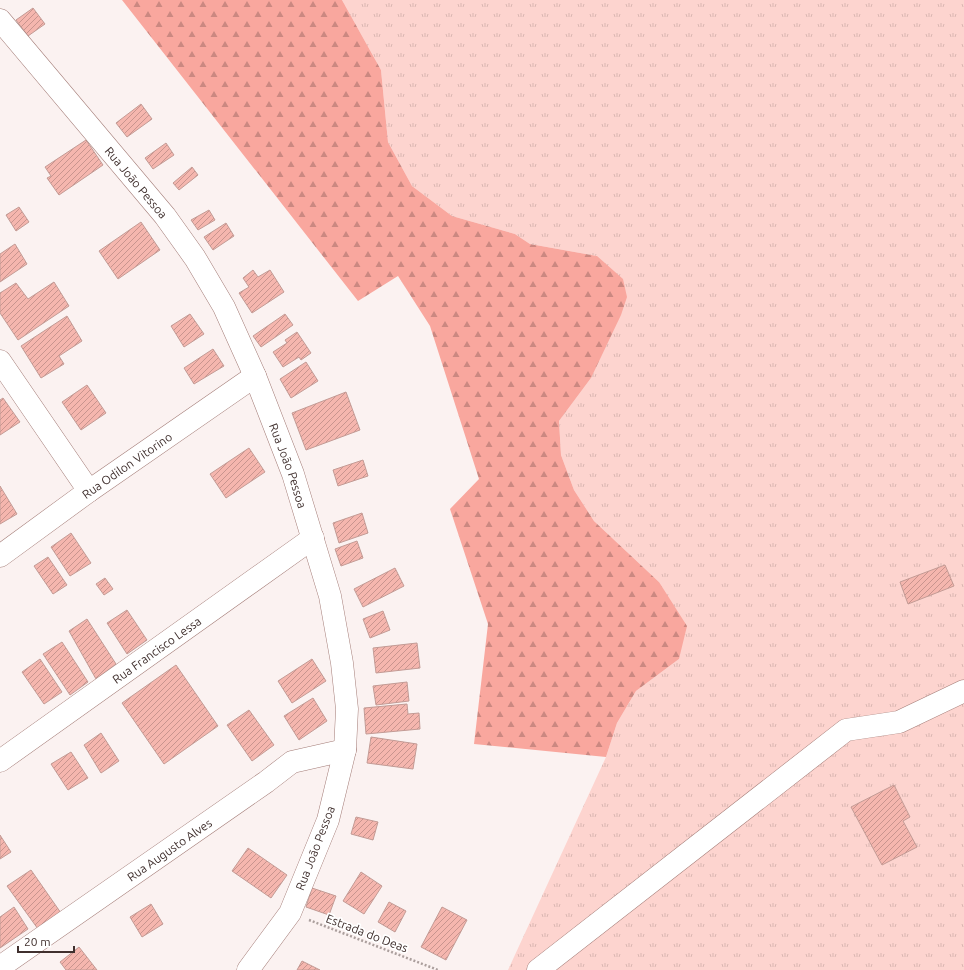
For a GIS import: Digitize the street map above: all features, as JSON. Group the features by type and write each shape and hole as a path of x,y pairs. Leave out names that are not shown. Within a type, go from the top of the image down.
{"street":[{"name":"Rua João Pessoa","path":"0,20 165,216 195,258 224,307 255,376 293,474 330,596 342,663 347,709 345,750 328,820 290,913 248,970"},
{"path":"0,361 90,491"},
{"name":"Rua Odilon Vitorino","path":"0,556 90,491 255,376"},
{"name":"Rua Francisco Lessa","path":"0,761 313,538"},
{"path":"538,970 846,730 899,722 964,691"},
{"name":"Rua Augusto Alves","path":"0,967 266,782 292,762 345,750"}],"path":[{"name":"Estrada do Deas","path":"290,913 438,970"}],"green space":[{"path":"122,0 342,0 381,70 388,142 412,186 452,216 515,234 530,244 597,256 623,279 627,297 621,315 591,378 559,421 561,455 574,490 594,521 659,582 687,626 679,659 636,691 617,723 606,757 474,744 488,624 450,509 479,479 430,326 398,276 358,301"},
{"path":"342,0 964,0 964,970 508,970 606,757 617,723 636,691 679,659 659,582 594,521 574,490 561,455 559,421 591,378 597,256 530,244 515,234 452,216 412,186 388,142 381,70"}],"building":[{"path":"33,8 45,24 28,36 16,20"},
{"path":"141,104 152,119 127,137 116,123"},
{"path":"86,140 103,165 59,195 47,178 51,176 45,167"},
{"path":"166,143 174,155 153,169 145,158"},
{"path":"192,167 198,175 179,190 173,183"},
{"path":"19,207 29,222 16,231 6,215"},
{"path":"209,210 215,220 198,230 191,220"},
{"path":"141,222 160,250 118,279 99,251"},
{"path":"226,223 234,236 213,250 204,237"},
{"path":"15,244 27,264 0,282 0,254"},
{"path":"253,270 258,277 270,270 284,292 252,313 239,293 249,287 243,278"},
{"path":"54,282 69,306 18,340 0,313 0,293 16,283 28,299"},
{"path":"190,314 204,334 184,347 171,326"},
{"path":"285,314 293,325 261,347 253,336"},
{"path":"67,316 82,341 59,356 64,364 41,378 21,346"},
{"path":"297,332 311,353 301,360 299,357 283,367 273,352 287,343 285,340"},
{"path":"213,349 224,366 194,384 184,368"},
{"path":"306,362 318,381 291,398 280,379"},
{"path":"87,385 106,413 81,430 62,402"},
{"path":"346,392 360,430 306,450 292,413"},
{"path":"3,398 20,422 0,435 0,400"},
{"path":"249,448 265,472 226,498 210,474"},
{"path":"363,460 368,476 338,486 333,470"},
{"path":"0,486 17,514 0,524"},
{"path":"362,513 368,533 339,543 333,523"},
{"path":"71,533 91,563 70,576 51,547"},
{"path":"357,541 363,558 341,566 335,549"},
{"path":"48,557 67,585 53,594 34,566"},
{"path":"945,565 954,586 908,604 900,582"},
{"path":"395,568 404,586 363,607 354,589"},
{"path":"105,578 113,589 104,595 96,584"},
{"path":"127,610 147,640 127,654 107,623"},
{"path":"383,611 390,630 370,638 363,619"},
{"path":"87,619 116,664 96,679 69,631"},
{"path":"62,642 88,682 70,695 43,654"},
{"path":"417,643 420,668 376,673 373,648"},
{"path":"40,659 62,692 44,704 22,672"},
{"path":"312,659 326,681 292,703 278,681"},
{"path":"176,665 218,726 164,764 122,703"},
{"path":"407,682 409,701 376,705 373,686"},
{"path":"313,698 327,721 299,740 284,716"},
{"path":"407,704 408,714 419,713 420,729 366,734 364,708"},
{"path":"249,710 274,745 252,761 227,725"},
{"path":"101,733 119,761 101,773 84,745"},
{"path":"371,737 417,744 413,769 367,763"},
{"path":"71,752 88,778 68,790 51,764"},
{"path":"894,785 910,817 903,821 917,847 882,865 851,807"},
{"path":"356,817 378,822 373,840 351,834"},
{"path":"0,835 11,852 0,859"},
{"path":"248,848 287,875 271,898 232,871"},
{"path":"31,870 61,913 38,929 7,886"},
{"path":"361,872 382,886 364,914 343,901"},
{"path":"312,888 336,896 329,915 306,907"},
{"path":"389,902 406,911 395,932 378,922"},
{"path":"151,904 163,924 142,937 130,917"},
{"path":"14,907 28,929 0,948 0,917"},
{"path":"442,907 467,920 446,960 421,947"},
{"path":"79,947 97,970 66,970 60,962"},
{"path":"302,961 320,970 297,970"}]}
